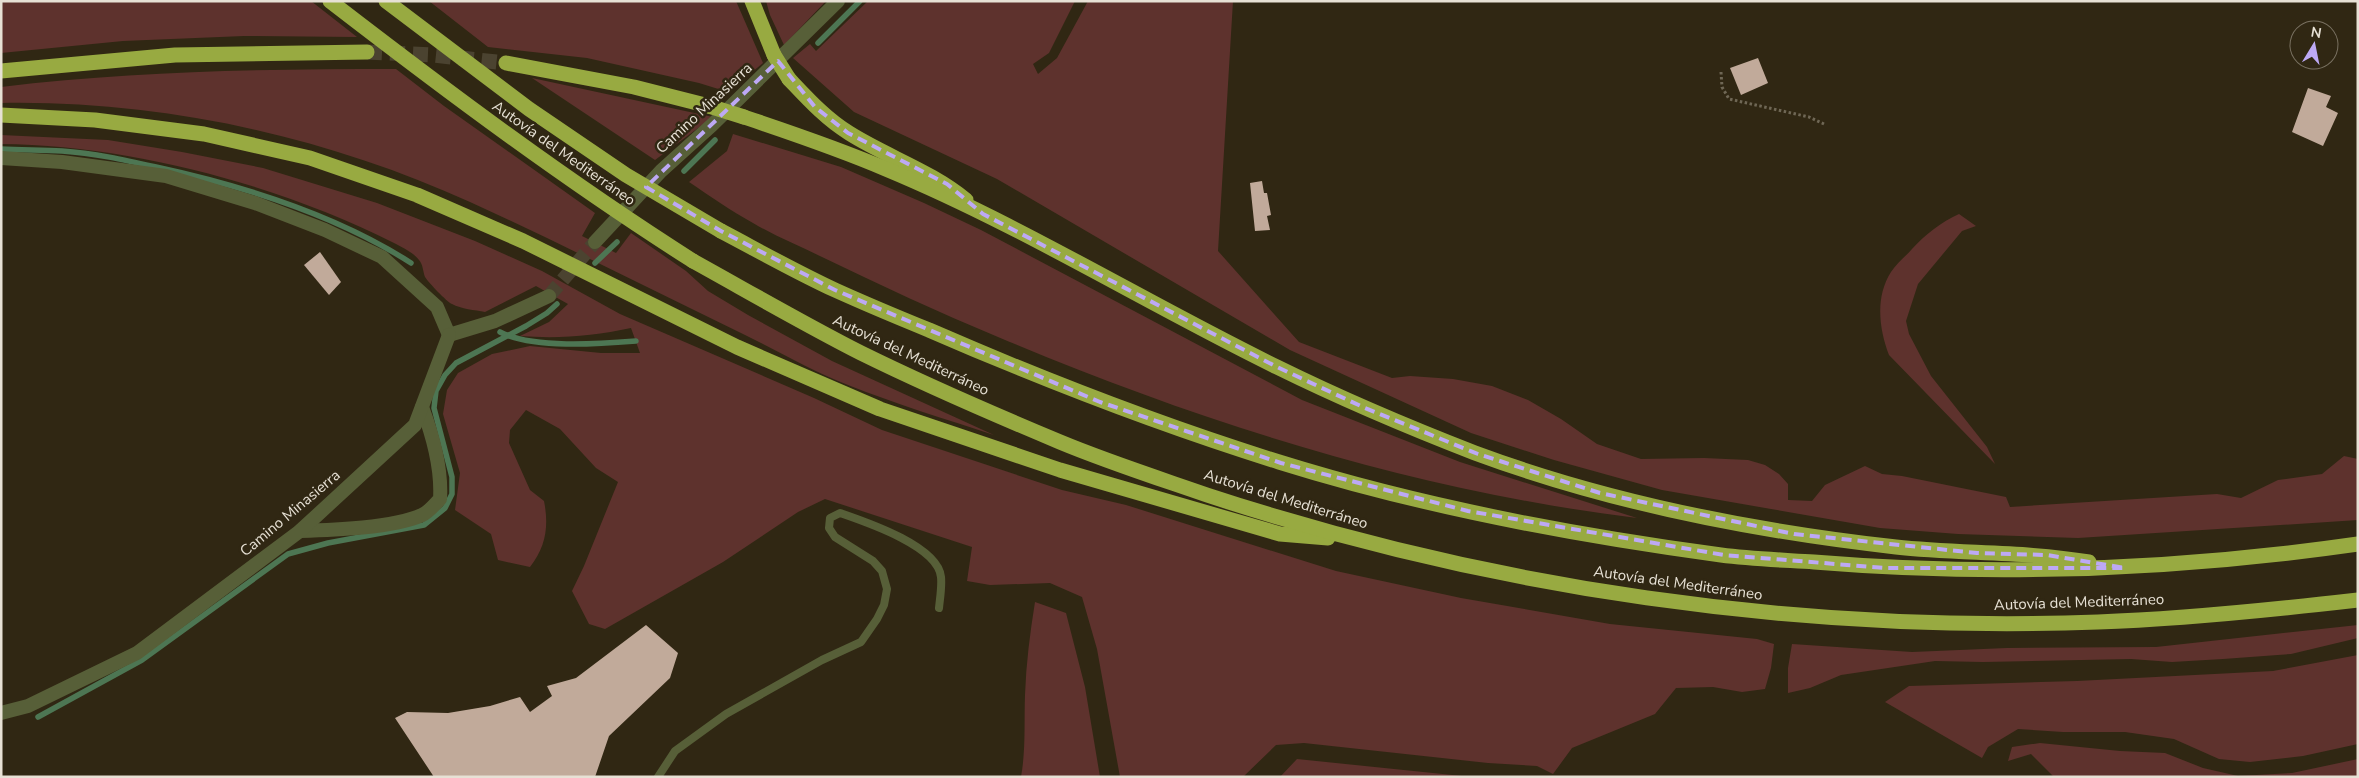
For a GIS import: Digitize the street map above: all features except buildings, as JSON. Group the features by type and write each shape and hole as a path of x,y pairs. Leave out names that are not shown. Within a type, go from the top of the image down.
{"highway":[{"name":"Autovía del Mediterráneo","path":"330,1 494,125 610,208 694,261 862,354 1063,443 1166,481 1264,514 1366,542 1478,568 1604,592 1779,614 1940,623 2096,622 2240,613 2358,600"},
{"name":"Autovía del Mediterráneo","path":"386,1 529,109 626,175 721,231 835,290 1100,402 1281,462 1468,512 1563,530 1724,555 1885,568 2032,571 2125,568 2271,556 2358,544"},
{"path":"752,1 774,55 790,79 815,107 848,133 947,184 982,214"},
{"path":"1,72 175,54 367,52"},
{"path":"506,63 626,85 709,106 813,139 889,170 982,214 1210,334 1365,408 1478,454 1600,492 1707,518 1794,534 1897,547 1977,554 2047,555 2125,568"},
{"path":"1,115 95,120 204,134 310,158 416,195 522,241 737,347 880,409 1060,470 1280,534 1366,542"}],"street":[{"name":"Camino Minasierra","path":"595,242 661,171 712,125 838,1"},
{"path":"1,158 62,162 166,176 255,203 324,230 382,257 437,307 449,335 495,321 549,296"},
{"name":"Camino Minasierra","path":"1,714 28,706 137,653 300,530 415,425 449,335"},
{"path":"300,530 338,530 410,519 424,514 440,499 441,481 430,428 422,407"}],"lane":[{"path":"658,777 675,751 719,719 822,660 861,642 877,619 884,605 887,589 882,570 873,561 835,537 829,528 830,518 840,513 855,518 900,537 930,555 942,576 939,608"}],"path":[{"path":"1721,72 1722,87 1729,99 1809,117 1824,124"}],"highlighted area":[{"path":"778,61 815,107 848,133 947,184 983,214 1277,367 1365,408 1478,454 1600,493 1794,534 1977,553 2047,555 2125,568 1885,568 1724,555 1468,511 1281,463 1100,402 835,290 721,231 646,187"}],"shaded area":[{"path":"1,1 311,1 357,37 244,36 123,41 1,53"},
{"path":"429,1 736,1 763,63 728,92 699,83 587,58 488,47"},
{"path":"766,1 826,1 784,45 770,15"},
{"path":"868,1 1075,1 1049,53 1033,64 1038,74 1057,58 1088,1 1233,1 1218,251 1299,342 1392,378 1410,376 1453,379 1492,386 1528,400 1561,419 1597,444 1641,459 1704,458 1748,460 1765,465 1779,474 1788,484 1788,500 1812,501 1825,485 1865,466 1882,474 1902,476 2006,497 2010,507 2217,494 2241,498 2278,480 2322,474 2344,456 2358,459 2358,520 2078,538 1958,534 1880,528 1662,490 1554,460 1471,433 1290,350 997,179 854,112 793,58 810,44 816,51"},
{"path":"396,69 444,106 595,213 582,236 616,253 631,233 686,271 708,291 748,315 832,361 994,435 902,405 835,379 470,202 358,158 300,141 241,127 181,116 121,108 1,103 1,87 100,77 198,72"},
{"path":"532,78 713,117 655,160"},
{"path":"733,134 841,167 924,203 981,230 1302,400 1460,462 1637,518 1554,506 1473,490 1391,472 1311,450 1153,398 976,328 770,232 737,214 689,182 727,151"},
{"path":"1,135 108,140 182,152 263,168 377,203 475,241 542,271 620,314 814,398 882,430 1062,490 1126,505 1336,571 1461,598 1610,624 1757,639 1774,644 1771,668 1765,689 1742,692 1713,687 1676,688 1655,714 1572,748 1553,774 1537,766 1488,763 1304,743 1276,745 1243,777 1120,777 1097,649 1082,597 1050,583 990,585 967,581 972,547 825,499 798,512 723,562 605,629 589,624 572,591 618,482 596,468 560,429 526,410 510,430 509,443 530,490 544,501 545,536 540,552 530,567 498,560 491,534 455,510 460,473 443,414 447,390 458,373 492,354 530,346 601,353 640,353 631,328 576,336 520,336 549,322 568,304 536,286 485,312 456,306 442,296 425,277 417,257 394,243 302,203 253,186 152,160 50,146 1,144"},
{"path":"1959,214 1976,226 1962,231 1918,284 1906,321 1909,334 1931,376 1987,447 1995,464 1889,355 1881,324 1880,313 1883,292 1893,269 1928,233"},
{"path":"1035,602 1066,613 1085,687 1100,777 1021,777 1024,746 1026,672"},
{"path":"2358,625 2358,638 2291,654 2172,662 2131,659 1935,661 1841,675 1810,688 1788,693 1788,668 1792,644 1912,652 2007,648 2156,647"},
{"path":"2358,655 2358,744 2303,756 2250,762 2219,759 2174,739 2125,732 2063,732 2018,729 1988,747 1982,758 1885,702 1909,686 2077,681 2273,671"},
{"path":"2040,743 2120,751 2165,753 2203,768 2238,776 2292,773 2358,759 2358,777 2054,777 2031,754 2008,761 2012,747"},
{"path":"1297,759 1462,776 1472,777 1280,777"}],"waterway":[{"path":"818,43 860,1"},
{"path":"684,171 715,140"},
{"path":"1,149 62,151 98,155 222,183 320,216 382,246 411,263"},
{"path":"595,263 617,242"},
{"path":"38,717 142,660 288,554 328,543 424,525 445,508 452,494 452,477 434,408 436,391 445,375 456,363 526,326 547,313 557,304"},
{"path":"500,332 530,341 547,343 585,344 636,341"}],"tunnel":[{"path":"367,52 433,55 506,63"},
{"path":"549,296 595,242"}]}
